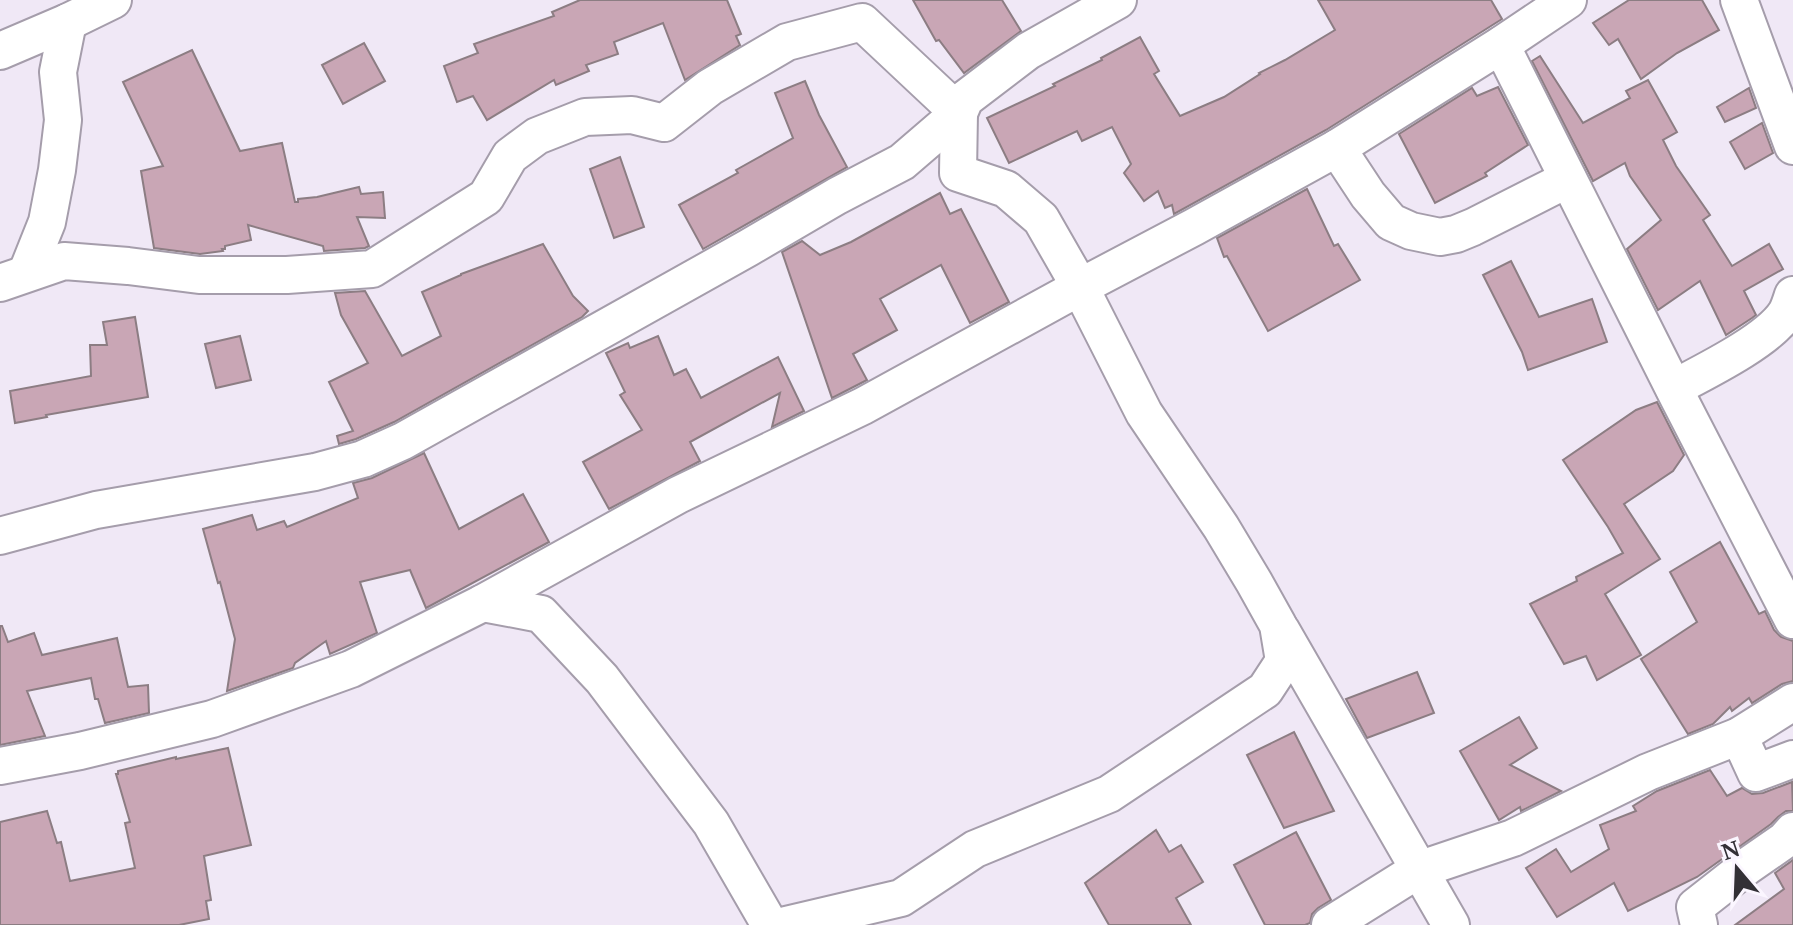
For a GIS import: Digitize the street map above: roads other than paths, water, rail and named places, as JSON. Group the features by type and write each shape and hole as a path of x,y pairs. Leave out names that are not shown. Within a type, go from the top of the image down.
{"street":[{"path":"0,51 113,0"},
{"path":"1118,0 1028,51 965,99 959,113 958,173 1006,189 1041,219 1080,287 1144,413 1254,582 1451,925"},
{"path":"0,766 80,751 212,719 351,669 483,603 678,495 863,406 1194,227 1337,148 1568,0"},
{"path":"1739,0 1793,146"},
{"path":"14,277 64,261 199,275 287,275 372,269 486,197 510,156 537,136 585,117 632,115 664,123 710,87 787,42 861,11 959,113"},
{"path":"14,277 47,222 63,120 58,72 68,22"},
{"path":"1501,45 1674,388 1780,562 1793,620"},
{"path":"0,536 96,510 315,472 363,459 403,441 902,162 959,113"},
{"path":"1337,148 1368,195 1391,222 1411,231 1440,237 1473,227 1568,179"},
{"path":"1674,388 1723,362 1772,329 1786,313 1793,295"},
{"path":"483,603 541,614 602,679 711,823 770,925"},
{"path":"786,925 901,898 975,849 1109,794 1265,690 1284,661 1278,625"},
{"path":"1330,925 1418,870 1513,838 1648,772 1739,736 1793,702"},
{"path":"1739,736 1756,773 1793,759"},
{"path":"1699,925 1695,907 1793,831"}]}
